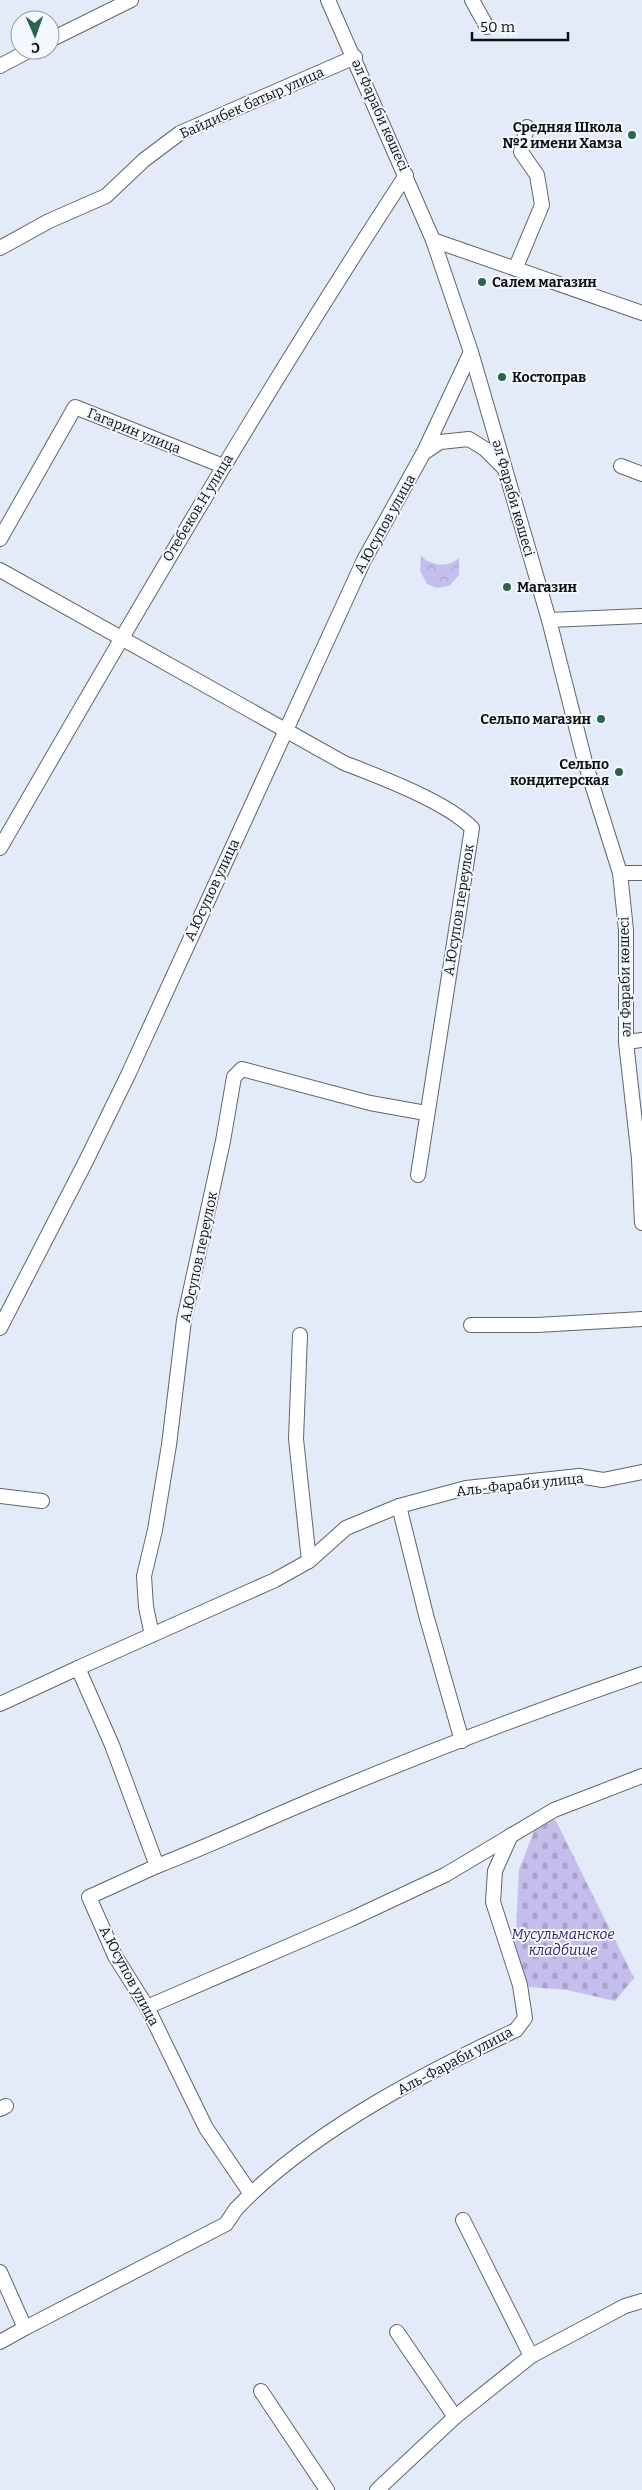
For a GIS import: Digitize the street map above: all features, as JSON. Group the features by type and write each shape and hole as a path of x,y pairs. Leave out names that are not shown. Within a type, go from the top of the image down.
{"street":[{"path":"60,35 131,0"},
{"name":"әл Фараби көшесі","path":"328,0 433,240 471,352 549,620 588,771 620,873 626,930 626,1042 639,1159 642,1223"},
{"path":"472,0 487,27"},
{"name":"Байдибек батыр улица","path":"0,248 49,221 106,196 144,160 180,132 355,58"},
{"path":"516,267 542,205 538,175 521,152 526,127"},
{"name":"Отебеков.Н улица","path":"0,848 223,466 315,314 406,175"},
{"path":"433,240 516,267 642,313"},
{"name":"А.Юсупов улица","path":"0,1328 119,1092 364,560 424,452 471,352"},
{"name":"Гагарин улица","path":"0,539 75,407 223,466"},
{"path":"424,452 440,442 451,439 470,439 485,449 504,468"},
{"path":"621,466 642,474"},
{"path":"0,570 122,637 285,731"},
{"path":"549,620 642,616"},
{"name":"А.Юсупов переулок","path":"285,731 344,763 392,782 460,816 472,828 426,1112 418,1175"},
{"path":"620,873 642,873"},
{"path":"626,1042 642,1040"},
{"name":"А.Юсупов переулок","path":"152,1635 146,1607 144,1576 155,1530 169,1445 184,1320 223,1141 234,1077 242,1069 361,1101 426,1112"},
{"path":"471,1325 537,1325 642,1318"},
{"path":"300,1335 296,1439 309,1560"},
{"name":"Аль-Фараби улица","path":"152,1635 275,1580 309,1560 346,1528 399,1506 466,1488 580,1476 603,1480 642,1472"},
{"path":"0,1496 42,1501"},
{"path":"399,1506 426,1615 462,1741"},
{"path":"0,1704 152,1635"},
{"path":"78,1668 112,1745 157,1866 214,1844 342,1788 642,1674"},
{"path":"147,2007 351,1919 445,1875 554,1810 642,1776"},
{"name":"Аль-Фараби улица","path":"251,2194 281,2166 416,2078 516,2030 525,2018 520,1985 493,1902 495,1871 510,1835"},
{"name":"А.Юсупов улица","path":"157,1866 89,1897 115,1956 147,2007 206,2128 251,2194"},
{"path":"0,2342 178,2251 226,2224 236,2209 251,2194"},
{"path":"463,2220 531,2356"},
{"path":"0,2272 25,2328"},
{"path":"384,2488 455,2417 531,2356 625,2306 642,2301"},
{"path":"397,2332 455,2417"},
{"path":"260,2392 327,2490"}],"green space":[{"path":"421,556 435,564 450,563 459,558 459,575 449,586 437,588 427,584 420,571"},
{"name":"Мусульманское кладбище","path":"555,1819 634,1978 615,2001 567,1990 529,1987 515,1952 519,1870 534,1831"}],"place":[{"name":"Средняя Школа №2 имени Хамза","path":"632,135"},
{"name":"Салем магазин","path":"482,282"},
{"name":"Костоправ","path":"502,377"},
{"name":"Магазин","path":"507,587"},
{"name":"Сельпо магазин","path":"601,719"},
{"name":"Сельпо кондитерская","path":"619,772"}]}
